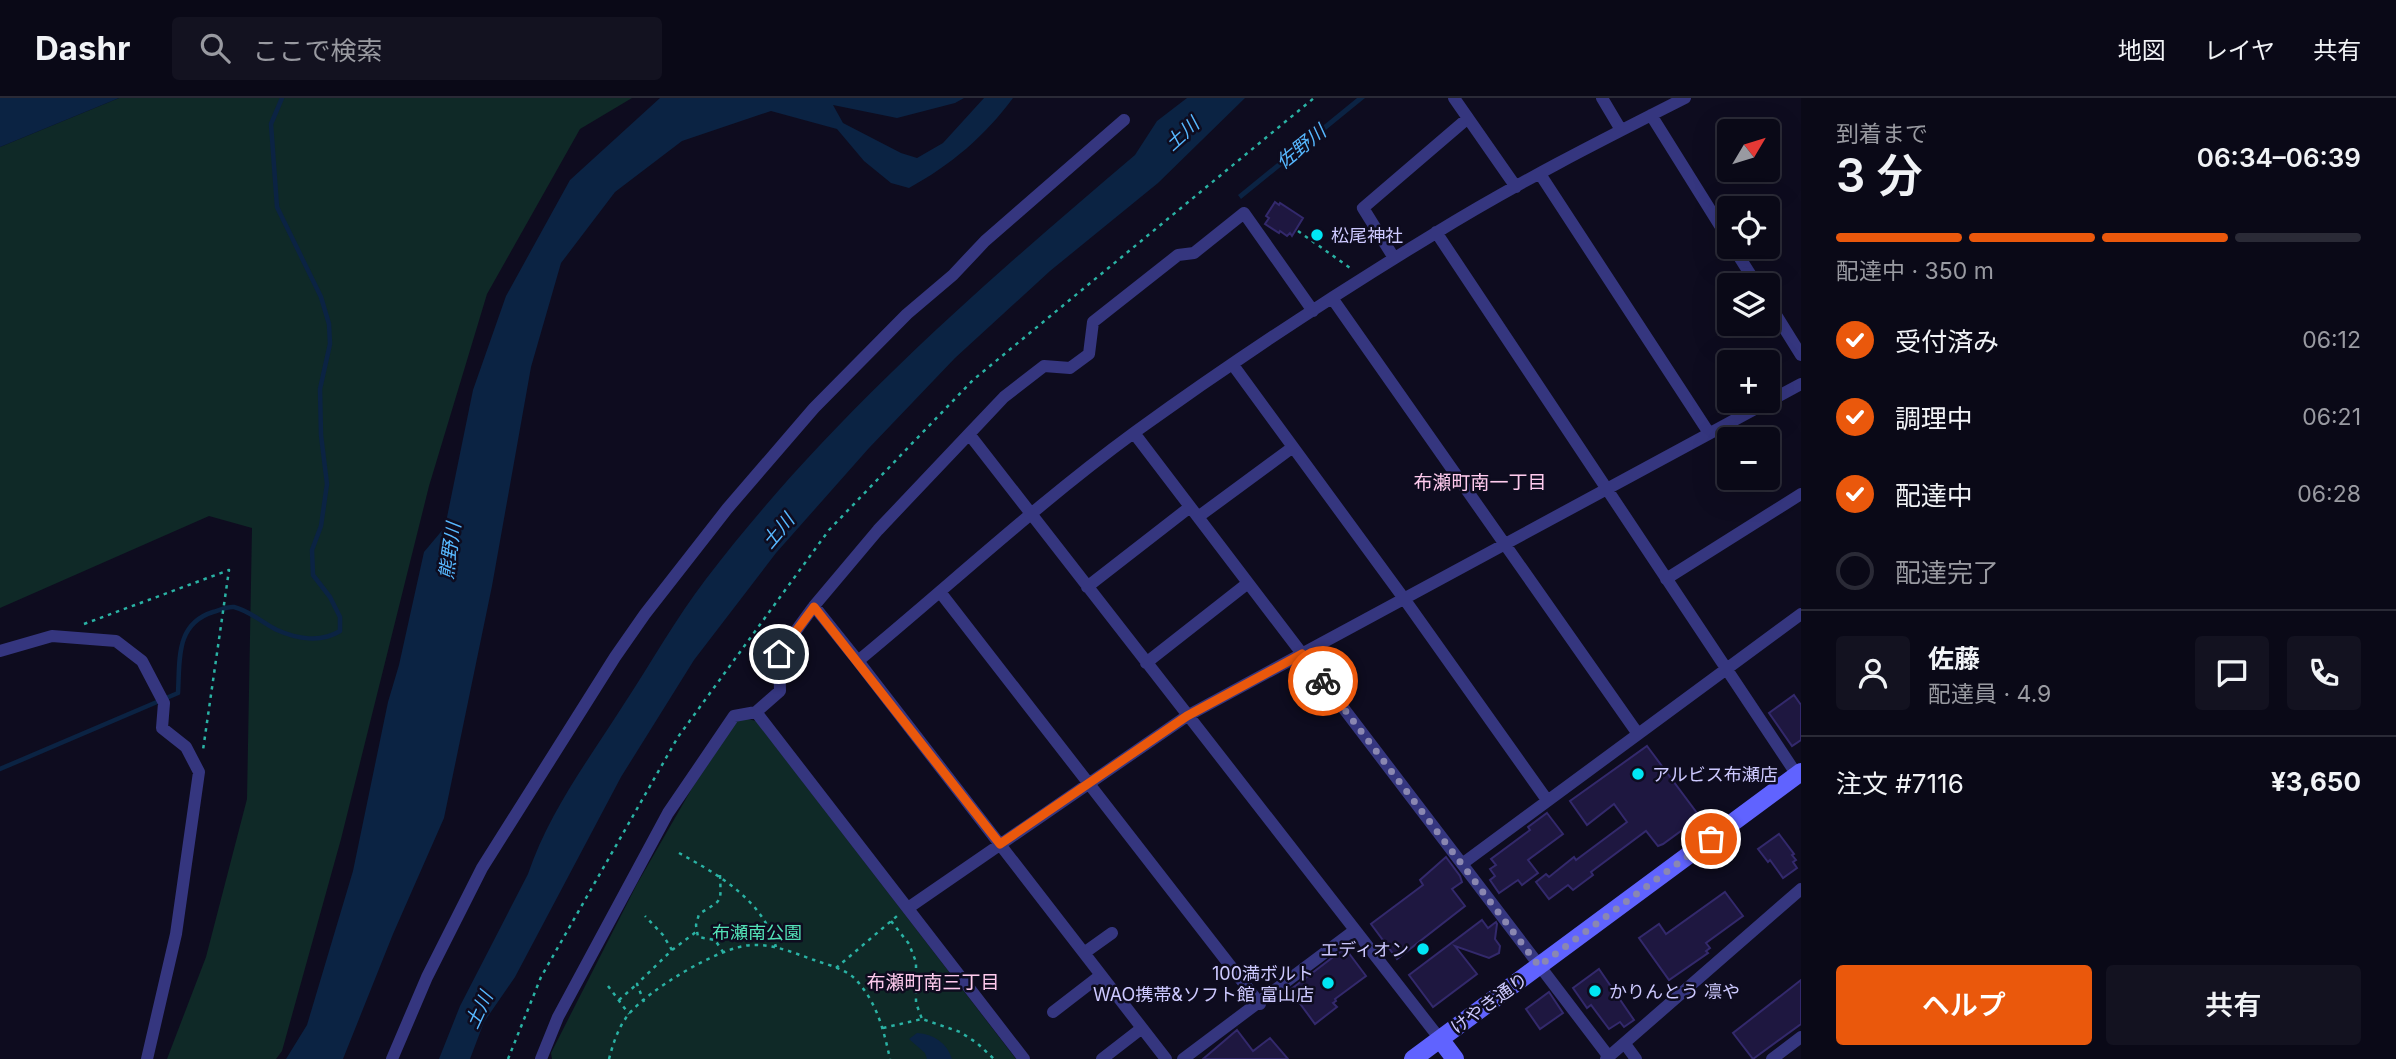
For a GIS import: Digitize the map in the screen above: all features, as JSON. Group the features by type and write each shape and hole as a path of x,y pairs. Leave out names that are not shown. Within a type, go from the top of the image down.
{"street":[{"path":"1454,98 1516,187"},
{"path":"1602,98 1621,130"},
{"path":"858,661 1030,514 1134,433 1313,310 1436,232 1621,130 1685,98"},
{"path":"1651,115 1717,221"},
{"path":"1394,258 1363,208 1468,118"},
{"path":"391,1059 427,977 482,868 645,614 727,509 814,408 907,314 953,275 985,241 1124,120"},
{"path":"1540,174 1709,433"},
{"path":"542,1058 558,1017 586,976 683,799 734,716 756,712 780,691 779,654 814,607 878,530 1004,397 1044,366 1070,368 1090,354 1093,322 1178,255 1195,253 1244,213 1313,310"},
{"path":"1436,232 1726,669 1799,774"},
{"path":"1332,298 1638,734"},
{"path":"1780,321 1801,355"},
{"path":"1233,365 1547,800"},
{"path":"908,908 1187,716 1801,384"},
{"path":"1134,433 1607,1058 1801,889"},
{"path":"969,434 1454,1059"},
{"path":"1087,587 1293,447"},
{"path":"1666,579 1801,494"},
{"path":"1146,663 1248,583"},
{"path":"940,592 1260,1004"},
{"path":"814,607 1166,1059"},
{"path":"1462,864 1801,614"},
{"path":"0,651 51,636 116,641 142,661 164,703 162,728 186,747 199,772 177,934 147,1059"},
{"path":"756,712 1024,1059"},
{"name":"けやき通り","path":"1413,1059 1799,774"},
{"path":"1183,1059 1260,1004 1355,930"},
{"path":"1084,953 1112,933"},
{"path":"1053,1012 1101,975"},
{"path":"1102,1059 1142,1028"},
{"path":"1772,1059 1789,1054 1801,1037"},
{"path":"1625,1044 1636,1059"}],"path":[{"path":"1298,231 1364,278"},
{"path":"77,627 229,570 199,772"},
{"path":"679,853 720,875 746,898 773,934 776,947"},
{"path":"720,875 720,900 699,914 696,932 698,937 715,940 723,953"},
{"path":"645,916 663,935 672,950"},
{"path":"836,968 891,920 909,944 916,962 916,1003 922,1020"},
{"path":"619,1000 672,950 696,932"},
{"path":"609,1059 613,1044 629,1013 695,964 750,945 776,947 836,968 855,978 871,1000 883,1028 890,1059"},
{"path":"636,984 644,1002"},
{"path":"608,986 629,1013"},
{"path":"883,1028 922,1020 960,1032 994,1059"}],"green space":[{"path":"119,98 632,98 580,129 487,294 429,486 341,839 282,1051 276,1059 167,1059 206,957 247,799 252,528 209,516 0,608 0,147"},
{"name":"布瀬南公園","path":"737,720 756,721 1016,1059 552,1059 551,1053 637,884 691,790"}],"water":[{"path":"0,98 119,98 0,147"},
{"name":"熊野川","path":"660,98 964,98 955,103 897,118 833,105 843,123 901,153 917,158 943,143 984,98 1013,98 991,125 966,149 909,188 891,183 864,161 837,129 771,111 682,141 615,192 561,263 531,367 492,586 444,818 393,934 343,1059 286,1059 307,1025 353,871 388,702 424,552 445,527 473,390 506,296 570,180"},
{"name":"土川","path":"1187,98 1245,98 1158,183 1050,271 955,358 869,448 776,553 694,660 621,777 515,977 484,1022 470,1059 439,1059 460,1006 528,874 558,807 706,579 753,520 855,409 964,304 1135,155 1157,121"},
{"name":"佐野川","path":"1357,98 1365,98 1241,199 1238,195"},
{"path":"917,1033 939,1040 952,1059 927,1059 925,1053 909,1039"}],"building":[{"path":"1275,202 1303,218 1292,236 1290,233 1287,236 1280,231 1279,233 1265,224 1269,218 1266,216"},
{"path":"1794,695 1801,705 1801,740 1792,746 1769,713"},
{"name":"アルビス布瀬店","path":"1647,746 1700,817 1658,846 1646,831 1591,872 1593,875 1573,890 1568,885 1549,899 1536,882 1546,874 1549,877 1574,857 1576,860 1627,822 1614,804 1587,825 1570,801"},
{"path":"1547,813 1563,834 1528,860 1538,873 1522,885 1518,880 1499,893 1490,880 1495,876 1490,869 1496,865 1491,859 1530,830 1528,827"},
{"path":"1779,834 1794,854 1792,855 1796,860 1793,862 1797,868 1783,878 1758,849"},
{"path":"1446,857 1460,876 1462,882 1452,889 1465,906 1397,959 1371,924 1423,885 1420,880"},
{"path":"1725,892 1743,916 1706,943 1710,948 1706,951 1708,953 1669,980 1639,938 1659,924 1666,934"},
{"path":"1482,920 1488,928 1496,922 1495,939 1500,946 1499,953 1489,958 1455,946 1477,974 1433,1007 1409,975"},
{"name":"100満ボルト WAO携帯&ソフト館 富山店","path":"1345,948 1366,976 1335,999 1333,1003 1337,1007 1315,1024 1290,990"},
{"path":"1599,969 1634,1020 1624,1027 1620,1022 1609,1029 1591,1005 1587,1008 1573,988"},
{"path":"1801,980 1801,1024 1753,1059 1733,1033"},
{"path":"1549,992 1563,1013 1540,1029 1526,1009"},
{"path":"1237,1030 1253,1051 1270,1038 1288,1059 1203,1059"}],"waterway":[{"path":"0,769 178,693 180,656 186,634 192,625 213,612 234,607 293,636 317,638 340,631 340,617 330,597 313,575 312,550 321,526 327,484 321,435 320,389 330,344 329,324 321,297 277,207 271,124 282,98"}],"way so far":[{"path":"1323,681 1539,966 1711,839"}],"place":[{"name":"松尾神社","path":"1317,235"},
{"name":"アルビス布瀬店","path":"1638,774"},
{"name":"エディオン","path":"1423,949"},
{"name":"100満ボルト WAO携帯&ソフト館 富山店","path":"1328,983"},
{"name":"かりんとう 凛や","path":"1595,991"}],"district":[{"name":"布瀬町南一丁目","path":"1480,482"},
{"name":"布瀬町南三丁目","path":"933,982"}],"route":[{"path":"779,654 814,607 1000,844 1187,716 1302,654 1323,681"}]}
